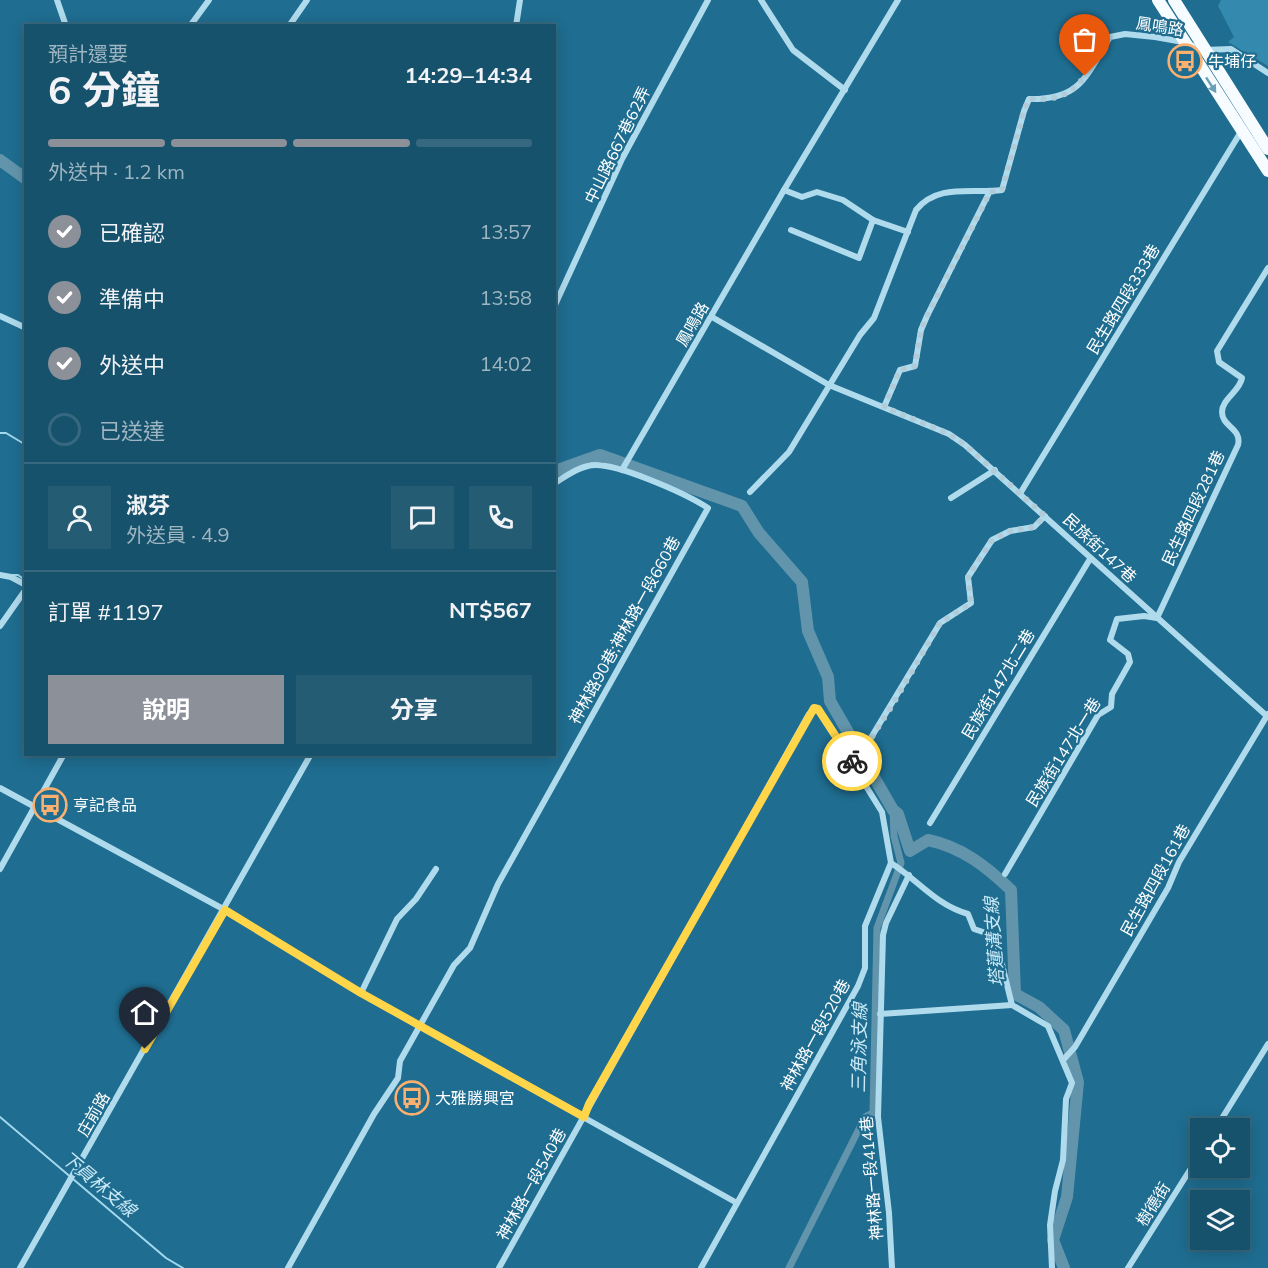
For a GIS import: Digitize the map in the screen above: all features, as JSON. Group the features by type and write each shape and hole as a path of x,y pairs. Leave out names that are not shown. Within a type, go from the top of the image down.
{"main road":[{"path":"1158,0 1268,171"},
{"path":"1174,0 1268,149"}],"street":[{"path":"57,0 65,24"},
{"path":"191,24 209,0"},
{"path":"290,24 307,0"},
{"path":"516,24 520,0"},
{"name":"中山路667巷62弄","path":"556,303 622,159 708,0"},
{"path":"760,0 793,50 845,90"},
{"name":"鳳鳴路","path":"622,470 784,190 898,0"},
{"name":"鳳鳴路","path":"990,192 1002,190 1029,99 1051,100 1066,96 1077,86 1110,37 1125,34 1183,42 1204,50 1231,49 1268,73"},
{"name":"民生路四段333巷","path":"1021,492 1241,131 1250,120"},
{"path":"784,190 802,197 817,192 837,198 873,220 908,232"},
{"path":"750,492 789,452 860,335 874,318 916,210 930,197 948,191 990,192 927,316 921,330 915,366 900,370 884,407"},
{"path":"791,230 859,258 873,220"},
{"name":"民生路四段281巷","path":"1157,618 1238,445 1240,438 1223,418 1222,408 1241,384 1242,378 1219,362 1216,351 1268,268"},
{"path":"0,316 24,327"},
{"name":"民族街147巷","path":"712,317 829,385 949,434 1021,492 1090,559 1267,715"},
{"path":"556,482 588,465 605,465 622,470"},
{"name":"神林路90巷;神林路一段660巷","path":"288,1268 374,1114 398,1078 400,1061 454,965 470,948 498,884 708,508 687,494 622,470"},
{"path":"951,498 995,470"},
{"path":"1012,1005 995,936 974,929 969,914 953,911 938,902 909,875 891,863 882,812 851,762 863,751 940,623 971,603 968,577 992,540 1003,534 1034,527 1045,516"},
{"name":"民族街147北二巷","path":"930,823 1090,559"},
{"path":"0,575 11,577 24,586"},
{"path":"0,626 24,590"},
{"name":"民族街147北一巷","path":"1005,874 1098,716 1111,707 1112,694 1130,662 1128,654 1110,640 1114,623 1117,619 1144,616 1157,618"},
{"name":"神林路一段540巷","path":"499,1268 797,734 814,708 818,709 851,762"},
{"name":"民生路四段161巷","path":"1064,1059 1075,1047 1168,888 1179,862 1267,715"},
{"path":"0,869 63,756"},
{"name":"庄前路","path":"20,1268 225,910 310,756"},
{"path":"0,788 36,805 225,910 361,993 737,1203"},
{"name":"神林路一段520巷","path":"701,1268 858,986 865,968 865,926 891,863"},
{"path":"361,993 397,919 416,899 436,869"},
{"name":"神林路一段414巷","path":"892,1268 889,1213 878,1117 883,935 886,923 909,875"},
{"path":"880,1014 1012,1005 1048,1026 1064,1059 1072,1083 1066,1099 1063,1160 1054,1191 1050,1225 1052,1268"},
{"path":"1222,1118 1268,1044"},
{"name":"樹德街","path":"1128,1268 1190,1170"}],"shaded area":[{"path":"1221,0 1268,0 1268,66 1228,42 1234,37 1218,6"}],"waterway":[{"path":"0,160 24,178"},
{"path":"0,433 6,433 24,444"},
{"name":"塔蓮溝支線","path":"556,471 600,455 742,506 759,533 802,582 808,631 828,677 830,701 893,810 898,814 910,851 928,840 940,843 963,853 983,866 1011,890 1015,994 1039,1007 1064,1030 1078,1082 1067,1197 1053,1240 1064,1268"},
{"path":"11,575 18,575 24,579"},
{"name":"三角泳支線","path":"789,1268 865,1117 873,1113 877,928 901,863 894,836 893,810"},
{"name":"下員林支線","path":"0,1117 166,1258 183,1268"}],"way so far":[{"path":"852,761 863,751 893,704 940,623 971,603 968,577 992,540 1010,531 1034,527 1045,516 1021,492 949,434 884,407 900,370 915,366 921,330 927,316 990,192 1002,190 1029,99 1051,100 1066,96 1085,76"}],"place":[{"name":"牛埔仔","path":"1185,61"},
{"name":"亨記食品","path":"50,805"},
{"name":"大雅勝興宮","path":"412,1098"}],"route":[{"path":"145,1049 225,910 361,993 584,1117 589,1104 814,708 818,709 852,761"}]}
